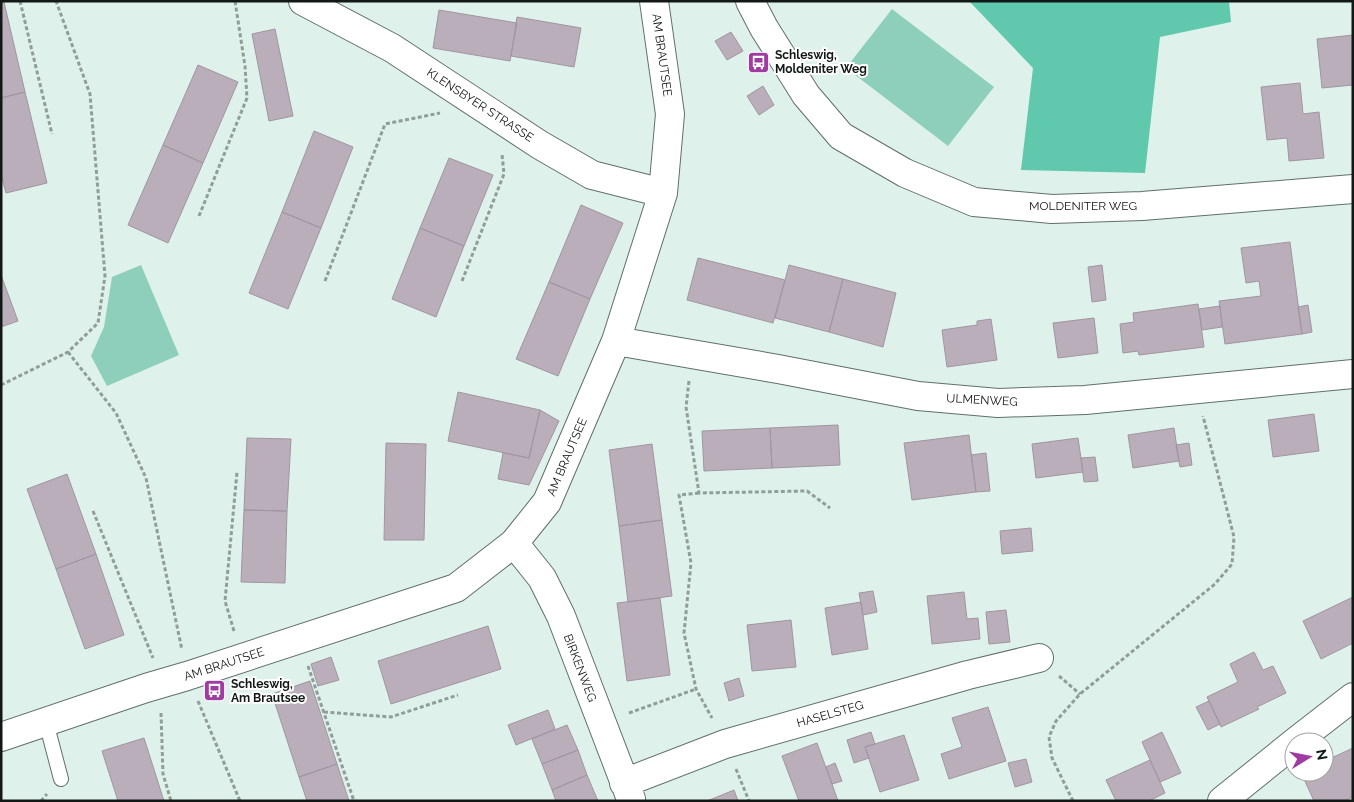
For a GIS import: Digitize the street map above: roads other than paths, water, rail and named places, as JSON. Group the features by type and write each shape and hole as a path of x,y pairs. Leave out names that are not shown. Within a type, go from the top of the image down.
{"street":[{"name":"KLENSBYER STRASSE","path":"303,1 392,48 540,145 592,175 663,194"},
{"name":"AM BRAUTSEE","path":"1,737 456,588 514,543 547,502 616,341 663,194 670,114 654,1"},
{"name":"MOLDENITER WEG","path":"750,1 764,28 806,95 841,136 905,173 974,202 1052,209 1142,206 1353,189"},
{"name":"ULMENWEG","path":"616,341 918,396 998,403 1085,400 1353,374"},
{"name":"BIRKENWEG","path":"514,543 542,578 561,616 628,792"},
{"name":"HASELSTEG","path":"628,792 725,744 968,675 1039,658"},
{"path":"1307,732 1353,697"},
{"path":"1222,801 1284,750"}],"lane":[{"path":"46,722 61,779"}],"place":[{"name":"Schleswig, Moldeniter Weg","path":"759,62"},
{"name":"Schleswig, Am Brautsee","path":"215,691"}]}
